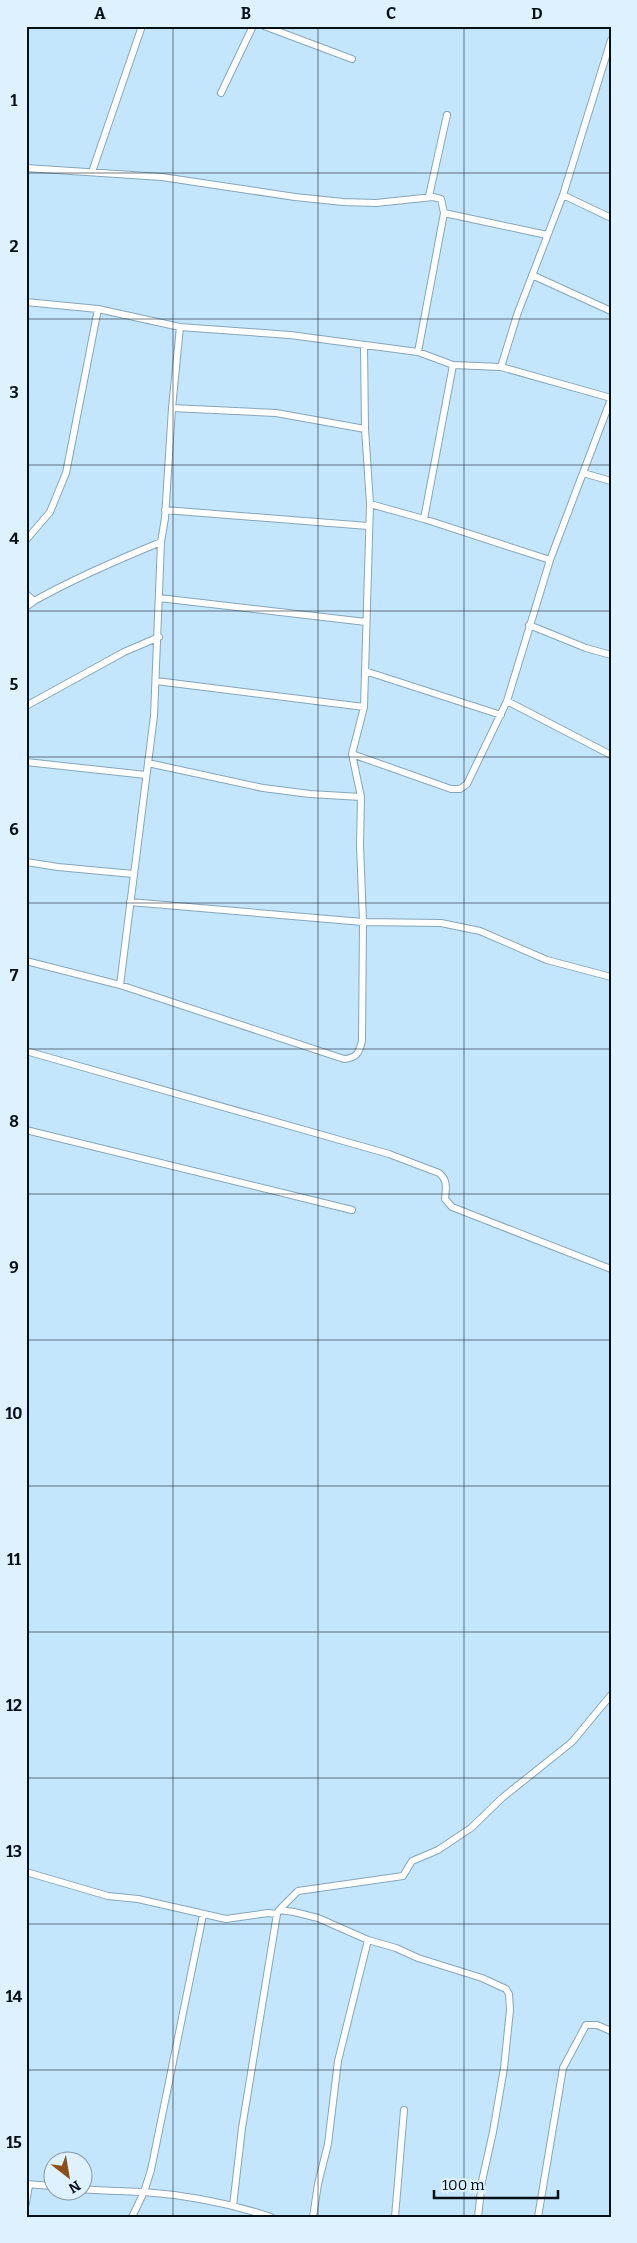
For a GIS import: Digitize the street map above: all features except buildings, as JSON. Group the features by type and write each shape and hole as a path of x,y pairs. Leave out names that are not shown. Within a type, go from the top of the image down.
{"street":[{"path":"92,172 142,26"},
{"path":"221,93 253,26"},
{"path":"264,26 352,59"},
{"path":"501,367 532,275 563,196 611,40"},
{"path":"429,196 447,115"},
{"path":"26,168 162,177 295,197 343,202 376,203 429,196 442,199 444,213 418,352"},
{"path":"563,196 611,218"},
{"path":"444,213 547,235"},
{"path":"532,275 611,311"},
{"path":"26,302 98,309 180,326 290,335 418,352 453,365 501,367 611,398 550,560 507,701 467,784 460,789 452,789 352,754"},
{"path":"26,540 50,512 66,473 98,309"},
{"path":"120,985 148,763 156,680 161,542 166,510 172,408 180,326"},
{"path":"26,961 120,985 344,1059 353,1058 359,1052 362,1041 363,922 360,845 361,797 352,754 364,707 370,504 365,429 364,346"},
{"path":"424,519 453,365"},
{"path":"172,408 276,413 365,429"},
{"path":"583,473 611,481"},
{"path":"370,504 424,519 550,560"},
{"path":"166,510 368,526"},
{"path":"26,607 66,583 161,542"},
{"path":"26,594 34,601"},
{"path":"159,598 366,622"},
{"path":"529,625 586,648 611,655"},
{"path":"26,706 124,652 159,637"},
{"path":"365,671 501,715"},
{"path":"156,680 364,707"},
{"path":"507,701 611,755"},
{"path":"26,762 146,775"},
{"path":"148,763 263,788 310,794 361,797"},
{"path":"26,862 133,874"},
{"path":"130,902 363,922 442,923 480,931 547,960 611,977"},
{"path":"26,1051 389,1154 439,1173 444,1177 446,1184 445,1200 452,1207 611,1269"},
{"path":"26,1130 352,1210"},
{"path":"233,2206 242,2128 278,1912 298,1891 403,1876 412,1861 438,1850 471,1828 502,1798 572,1742 611,1695"},
{"path":"26,1872 108,1896 138,1899 226,1919 268,1912 294,1912 318,1918 368,1940 482,1978 506,1989 509,1994 510,2010 504,2068 493,2132 482,2180 478,2217"},
{"path":"132,2217 144,2192 151,2170 203,1915"},
{"path":"313,2217 318,2184 328,2144 338,2061 368,1940"},
{"path":"538,2217 563,2068 586,2025 597,2025 611,2031"},
{"path":"395,2217 404,2110"},
{"path":"26,2203 28,2184 42,2185"},
{"path":"92,2189 144,2192 233,2206 271,2217"}]}
